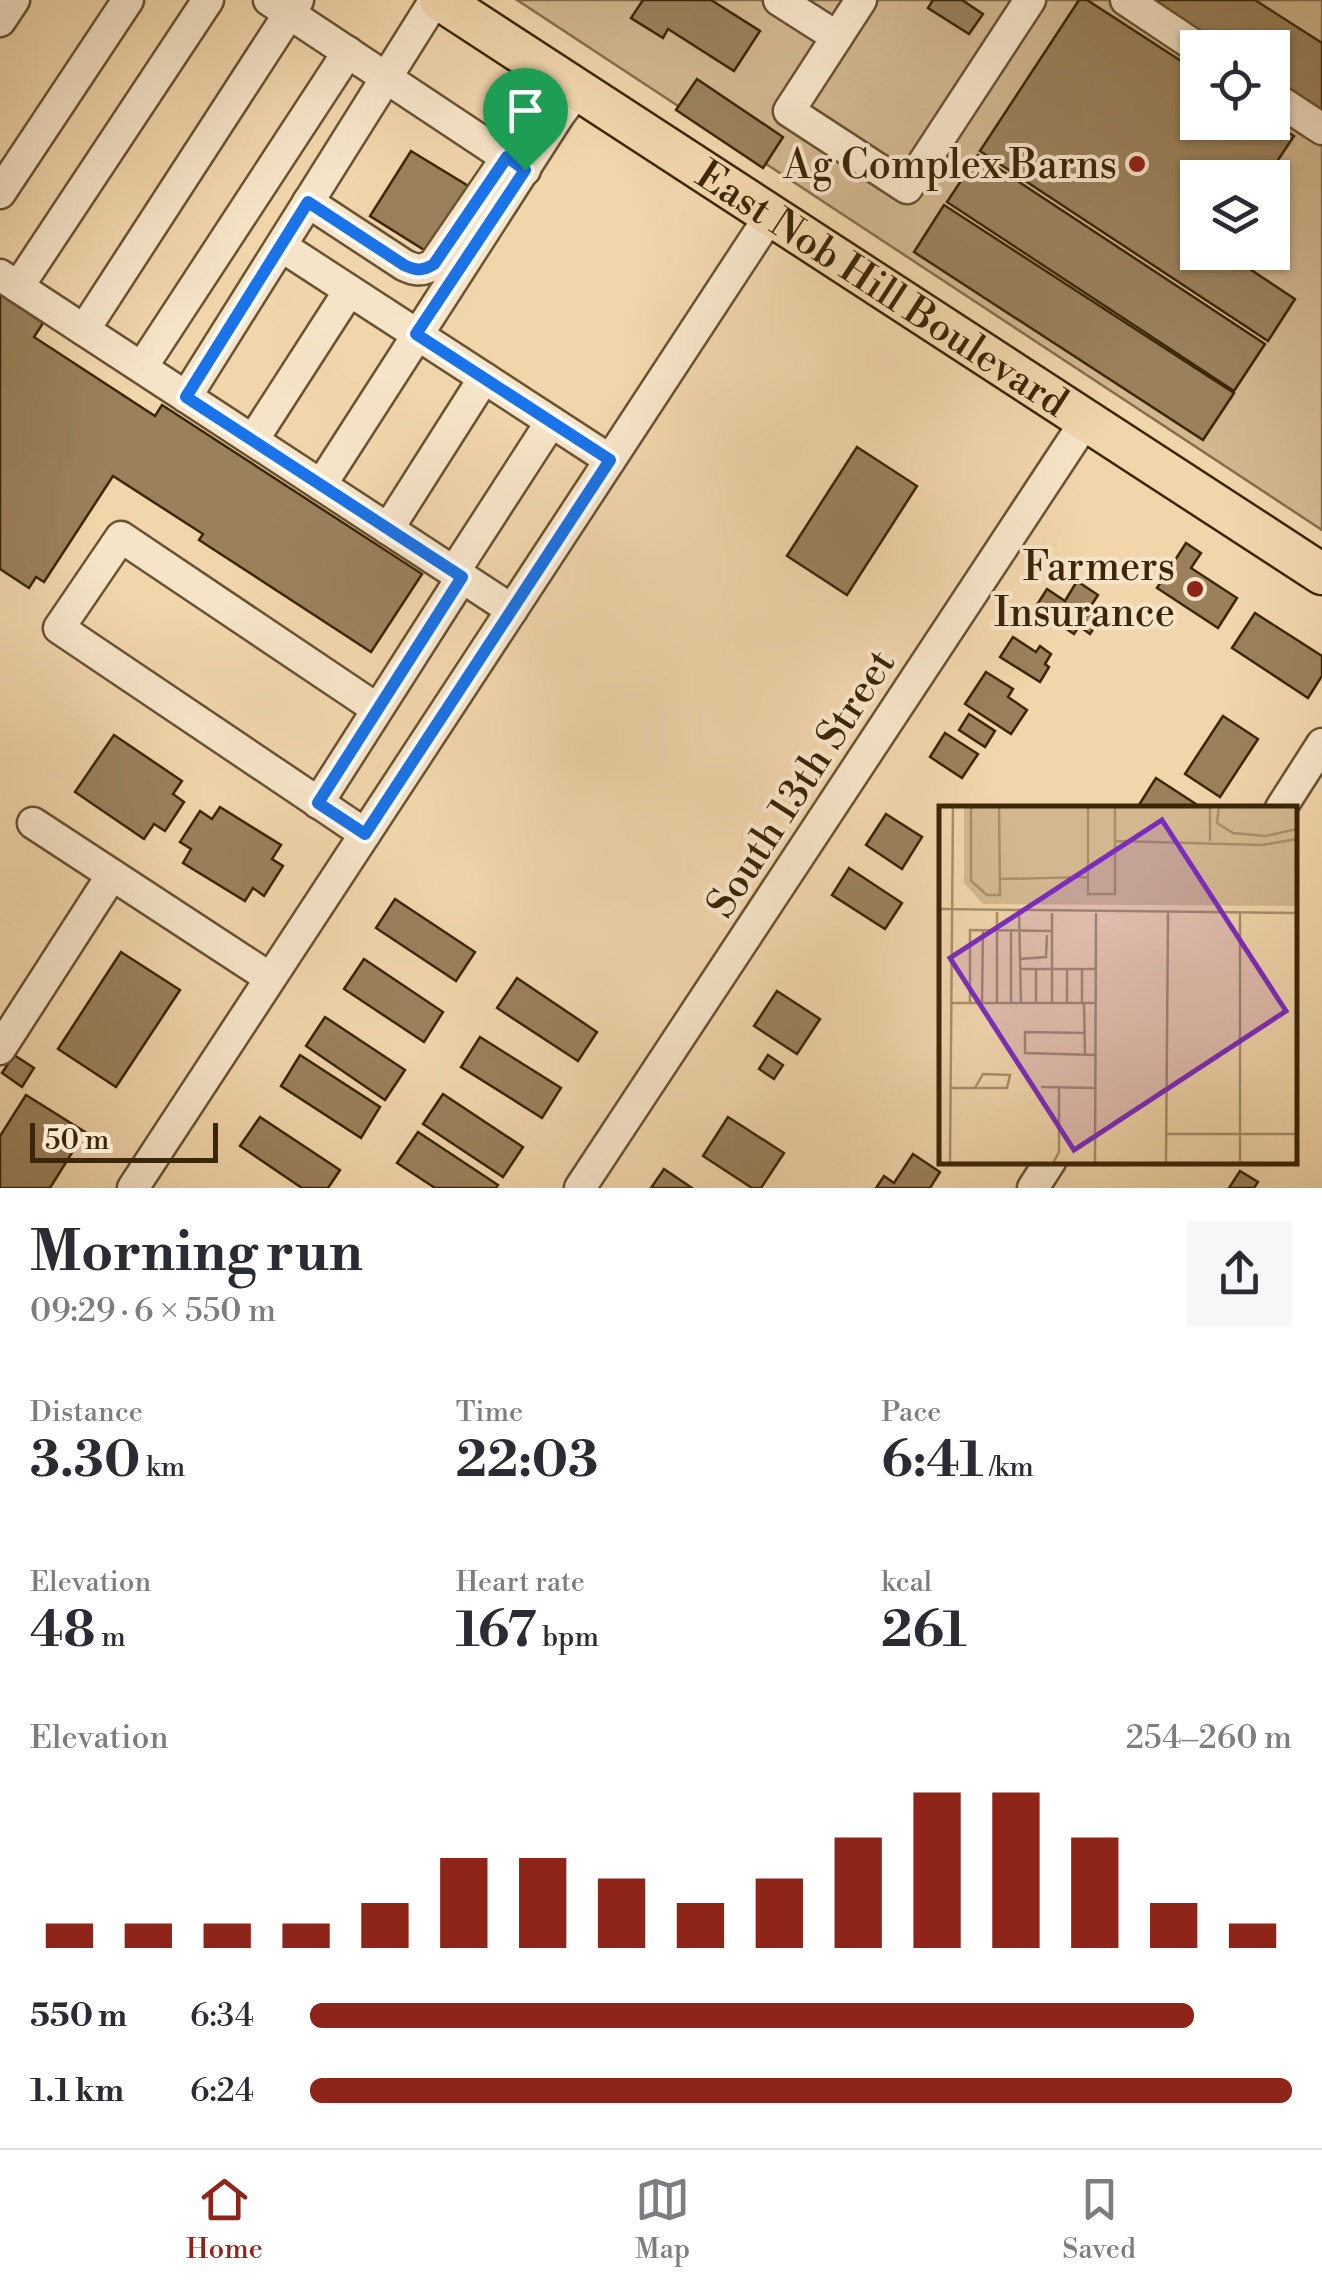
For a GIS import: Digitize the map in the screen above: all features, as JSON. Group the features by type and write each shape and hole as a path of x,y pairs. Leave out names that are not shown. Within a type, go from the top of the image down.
{"main road":[{"name":"East Nob Hill Boulevard","path":"438,0 1322,574"}],"street":[{"path":"0,21 14,0"},
{"path":"0,194 128,0"},
{"path":"208,0 9,281 512,610"},
{"path":"186,397 438,0"},
{"path":"779,0 837,37"},
{"path":"862,0 789,111 907,188 1030,0"},
{"path":"1126,0 1180,36"},
{"path":"84,330 286,5 348,52 516,164"},
{"path":"142,368 348,52"},
{"path":"308,202 404,265 425,270 578,90"},
{"path":"1290,108 1322,129"},
{"path":"321,485 516,164"},
{"path":"133,1188 770,216"},
{"path":"280,246 610,460"},
{"path":"253,440 349,291"},
{"path":"388,529 484,378"},
{"path":"318,803 551,422"},
{"name":"South 13th Street","path":"580,1188 1085,422"},
{"path":"365,834 60,628 121,536 378,710"},
{"path":"1281,806 1322,744"},
{"path":"33,822 270,978"},
{"path":"0,1049 112,876"},
{"path":"1033,1188 1049,1163"}],"shaded area":[{"path":"517,0 1322,0 1322,530"}],"building":[{"path":"643,0 711,0 760,31 734,71 668,29 663,38 631,18"},
{"path":"933,0 962,0 983,14 969,34 928,8"},
{"name":"Ag Complex Barns","path":"1079,0 1087,0 1180,60 1180,140 1290,140 1290,133 1294,136 1278,160 1180,160 1180,270 1251,270 1295,299 1268,341 980,151"},
{"path":"1140,0 1255,0 1322,43 1322,118 1290,98 1290,30 1186,30"},
{"path":"697,79 783,137 763,168 676,110"},
{"path":"411,151 470,187 429,253 370,216"},
{"path":"978,155 1265,344 1234,391 947,202"},
{"path":"944,205 1234,393 1203,440 914,252"},
{"path":"0,294 43,323 34,337 155,416 162,405 422,574 371,652 199,540 203,534 113,476 44,582 36,577 29,588 0,569"},
{"path":"857,447 917,486 847,595 787,556"},
{"path":"1186,543 1201,553 1191,568 1237,598 1218,628 1157,588"},
{"path":"1077,581 1098,595 1087,612 1099,620 1090,634 1079,626 1074,634 1035,608 1047,589 1065,601"},
{"path":"1255,613 1322,656 1322,676 1308,698 1232,648"},
{"path":"1013,637 1036,652 1040,646 1051,654 1040,682 1000,657"},
{"path":"986,672 1013,689 1008,697 1027,710 1011,734 965,704"},
{"path":"969,714 995,731 985,747 959,730"},
{"path":"1223,716 1258,739 1220,797 1185,774"},
{"path":"945,733 978,754 962,778 930,757"},
{"path":"114,735 182,781 173,794 184,802 165,831 154,824 144,839 75,792"},
{"path":"1156,778 1199,806 1138,806"},
{"path":"220,807 281,845 272,859 283,866 264,896 253,888 245,901 183,863 191,849 180,842 200,811 212,819"},
{"path":"886,814 922,837 902,869 866,845"},
{"path":"849,868 902,903 885,929 832,895"},
{"path":"395,899 475,952 456,981 376,928"},
{"path":"121,952 180,990 116,1087 58,1049"},
{"path":"364,959 443,1012 424,1042 344,989"},
{"path":"517,978 597,1032 578,1061 497,1008"},
{"path":"777,991 820,1019 797,1054 754,1026"},
{"path":"325,1017 405,1070 385,1100 306,1046"},
{"path":"480,1037 561,1088 542,1118 461,1067"},
{"path":"14,1055 34,1068 22,1087 2,1073"},
{"path":"300,1055 380,1107 361,1138 281,1086"},
{"path":"768,1055 783,1065 774,1079 759,1069"},
{"path":"443,1094 523,1147 503,1177 423,1124"},
{"path":"26,1095 85,1132 50,1188 0,1188 0,1136"},
{"path":"260,1117 340,1170 328,1188 302,1188 240,1146"},
{"path":"728,1117 784,1153 761,1188 752,1188 703,1156"},
{"path":"418,1132 498,1185 496,1188 435,1188 397,1163"},
{"path":"913,1154 940,1172 930,1188 876,1188 884,1176 894,1183"},
{"path":"664,1169 692,1188 651,1188"},
{"path":"1240,1171 1258,1182 1254,1188 1229,1188"}],"place":[{"name":"Ag Complex Barns","path":"1137,164"},
{"name":"Farmers Insurance","path":"1195,589"}],"route":[{"path":"507,157 525,170 416,334 610,460 365,834 318,803 462,577 186,397 308,202 404,265 425,270 434,264 507,157"}]}
